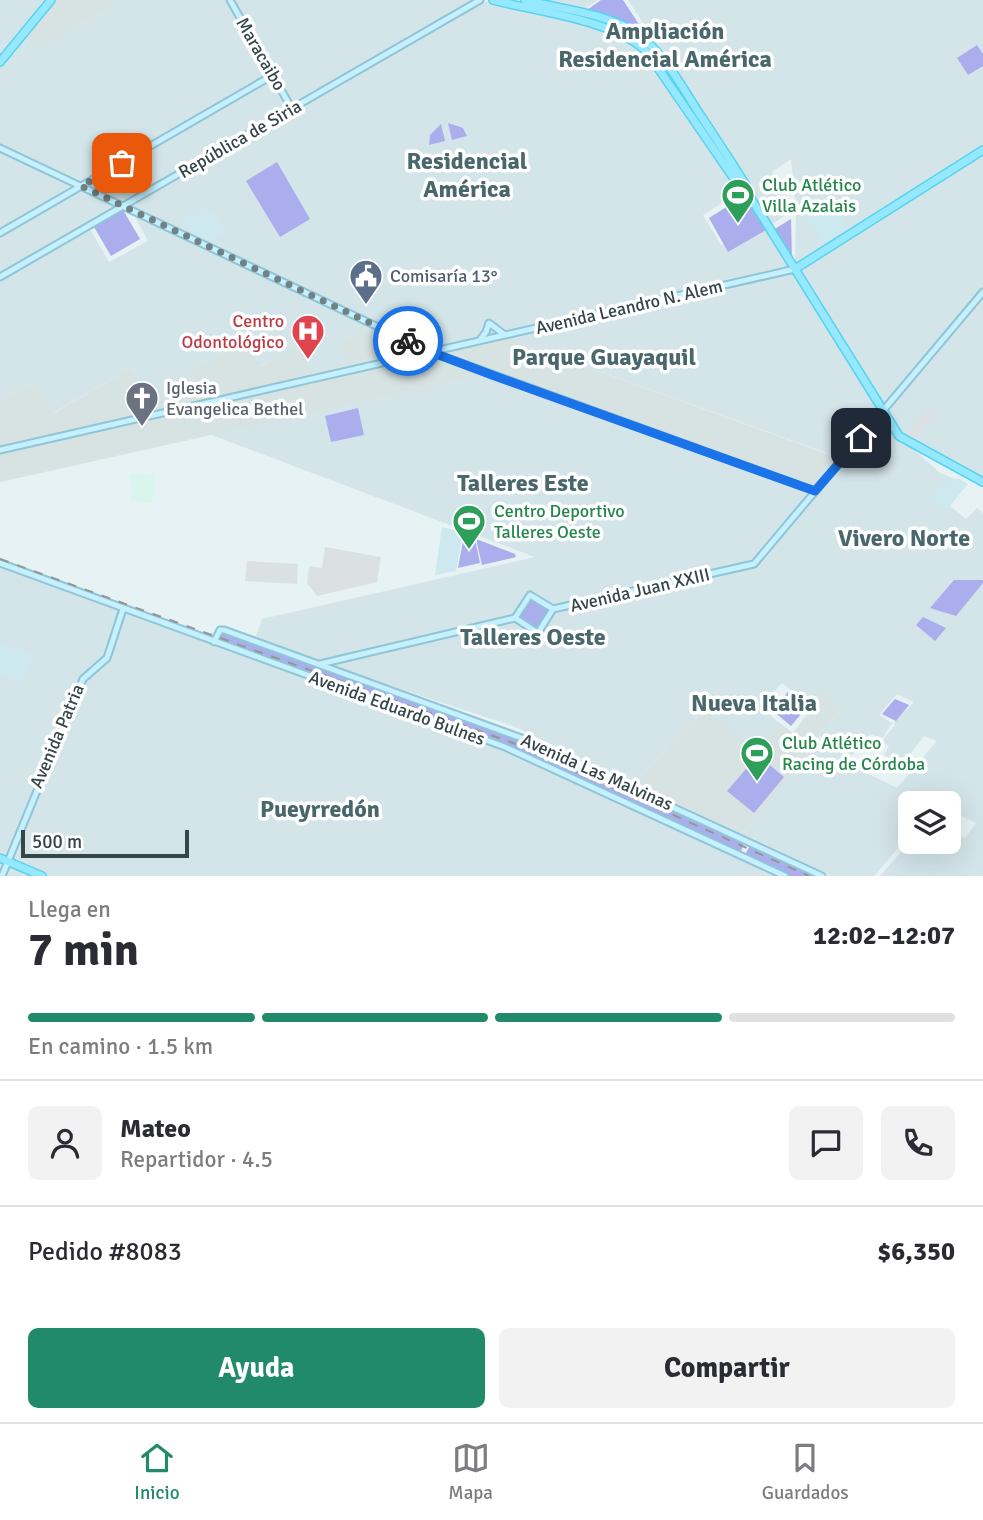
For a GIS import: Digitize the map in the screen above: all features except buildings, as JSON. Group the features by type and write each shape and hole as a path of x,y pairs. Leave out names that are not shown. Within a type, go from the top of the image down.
{"main road":[{"path":"0,62 51,0"},
{"name":"Maracaibo","path":"230,0 292,109"},
{"name":"República de Siria","path":"0,277 480,0"},
{"path":"493,0 613,29 638,43 655,60 741,190 750,197"},
{"path":"525,0 615,23 632,30 652,46 662,57 747,187 750,197 794,269 901,438 983,482"},
{"path":"0,233 273,75"},
{"path":"0,148 431,352 815,491 983,292"},
{"name":"Avenida Leandro N. Alem","path":"0,450 794,269 983,150"},
{"path":"479,341 489,323 505,335"},
{"name":"Avenida Juan XXIII","path":"515,618 530,595 553,609 754,564 815,491"},
{"name":"Avenida Eduardo Bulnes","path":"0,563 505,747 785,876"},
{"name":"Avenida Patria","path":"1,875 4,860 82,676 104,656 123,609"},
{"path":"320,664 515,618 538,632 553,609"},
{"name":"Avenida Las Malvinas","path":"214,642 220,630 224,630 527,740 822,876"},
{"path":"4,860 42,876"}],"shaded area":[{"path":"0,0 44,0 23,29 114,4 113,0 479,0 593,27 624,38 651,59 738,193 703,215 721,245 760,222 789,267 795,264 796,216 802,211 795,198 791,159 772,172 789,198 790,212 771,225 752,198 750,185 628,0 983,0 983,479 912,448 940,473 967,484 950,506 966,519 977,508 983,513 983,876 880,876 899,854 961,854 961,836 965,838 976,823 961,816 961,791 898,791 898,848 874,876 831,876 742,834 820,742 849,757 848,764 897,788 937,741 924,736 902,765 884,755 889,746 882,741 895,725 894,722 914,702 897,694 879,715 892,723 882,739 871,734 852,755 818,736 841,709 822,693 808,704 782,683 770,695 774,700 766,711 777,721 754,749 703,710 634,784 513,726 319,662 256,636 262,619 535,557 209,434 495,372 817,489 824,488 846,460 504,337 313,373 297,345 259,367 244,340 148,396 131,368 53,413 34,381 0,400","holes":["120,207 141,218 134,215 148,241 109,262 87,224"]},
{"path":"44,0 113,0 115,4 34,48 23,29"},
{"path":"538,0 598,0 583,10"},
{"path":"601,0 623,0 652,44 643,35 584,12"},
{"path":"977,45 983,54 983,66 968,75 957,58"},
{"path":"448,123 463,128 467,136 452,140"},
{"path":"441,124 445,141 429,145 430,135"},
{"path":"277,162 310,219 280,237 246,181"},
{"name":"Club Atlético Villa Azalais","path":"744,196 766,230 728,252 709,218"},
{"path":"828,196 849,230 825,245 802,212"},
{"path":"204,207 207,213 213,210 226,232 209,243 191,235 183,221"},
{"path":"123,210 140,239 111,256 94,227"},
{"path":"791,219 792,259 773,230"},
{"path":"371,327 428,353 504,337 847,461 824,488 817,490 495,372 0,482 0,400 34,381 54,413 131,368 148,396 244,340 260,367 297,344 313,373 348,365 338,345"},
{"path":"358,408 364,435 331,442 325,416"},
{"path":"929,408 935,415 914,440 905,436"},
{"path":"129,474 154,475 152,503 131,501 132,486"},
{"path":"958,478 968,484 947,509 940,503 929,500 945,480 951,485"},
{"path":"442,527 463,533 456,571 435,575"},
{"name":"Centro Deportivo Talleres Oeste","path":"464,535 475,539 480,563 458,568"},
{"path":"476,539 515,554 516,557 482,565"},
{"path":"325,547 381,557 377,582 317,596 307,583 309,566 322,568"},
{"path":"247,561 298,564 297,584 245,581"},
{"path":"0,566 483,742 548,768 778,876 0,876"},
{"path":"954,580 983,580 983,583 956,616 930,608"},
{"path":"531,598 550,610 538,629 518,617"},
{"path":"923,617 946,628 935,641 916,625"},
{"path":"223,632 548,752 541,761 508,746 219,641"},
{"path":"0,643 33,655 24,682 0,674"},
{"path":"788,692 807,707 791,726 772,710"},
{"path":"822,692 841,709 818,736 820,742 742,834 634,784 704,709 754,749 777,721 793,733 812,708 808,704"},
{"path":"895,699 909,705 896,721 882,714"},
{"path":"552,753 744,842 741,852 549,765 547,763"},
{"name":"Club Atlético Racing de Córdoba","path":"758,755 784,777 754,813 727,791"},
{"path":"750,845 818,876 789,876 745,855"}],"railway":[{"path":"0,559 513,743 809,876"}],"way so far":[{"path":"122,163 81,186 408,341"}],"place":[{"name":"Club Atlético Villa Azalais","path":"738,225"},
{"name":"Comisaría 13°","path":"366,306"},
{"name":"Centro Odontológico","path":"308,361"},
{"name":"Iglesia Evangelica Bethel","path":"142,428"},
{"name":"Centro Deportivo Talleres Oeste","path":"469,551"},
{"name":"Club Atlético Racing de Córdoba","path":"757,783"}],"district":[{"name":"Ampliación Residencial América","path":"665,45"},
{"name":"Residencial América","path":"467,175"},
{"name":"Parque Guayaquil","path":"604,357"},
{"name":"Talleres Este","path":"523,483"},
{"name":"Vivero Norte","path":"904,538"},
{"name":"Talleres Oeste","path":"533,637"},
{"name":"Nueva Italia","path":"754,703"},
{"name":"Pueyrredón","path":"320,809"}],"route":[{"path":"408,341 492,375 815,491 861,438"}]}
